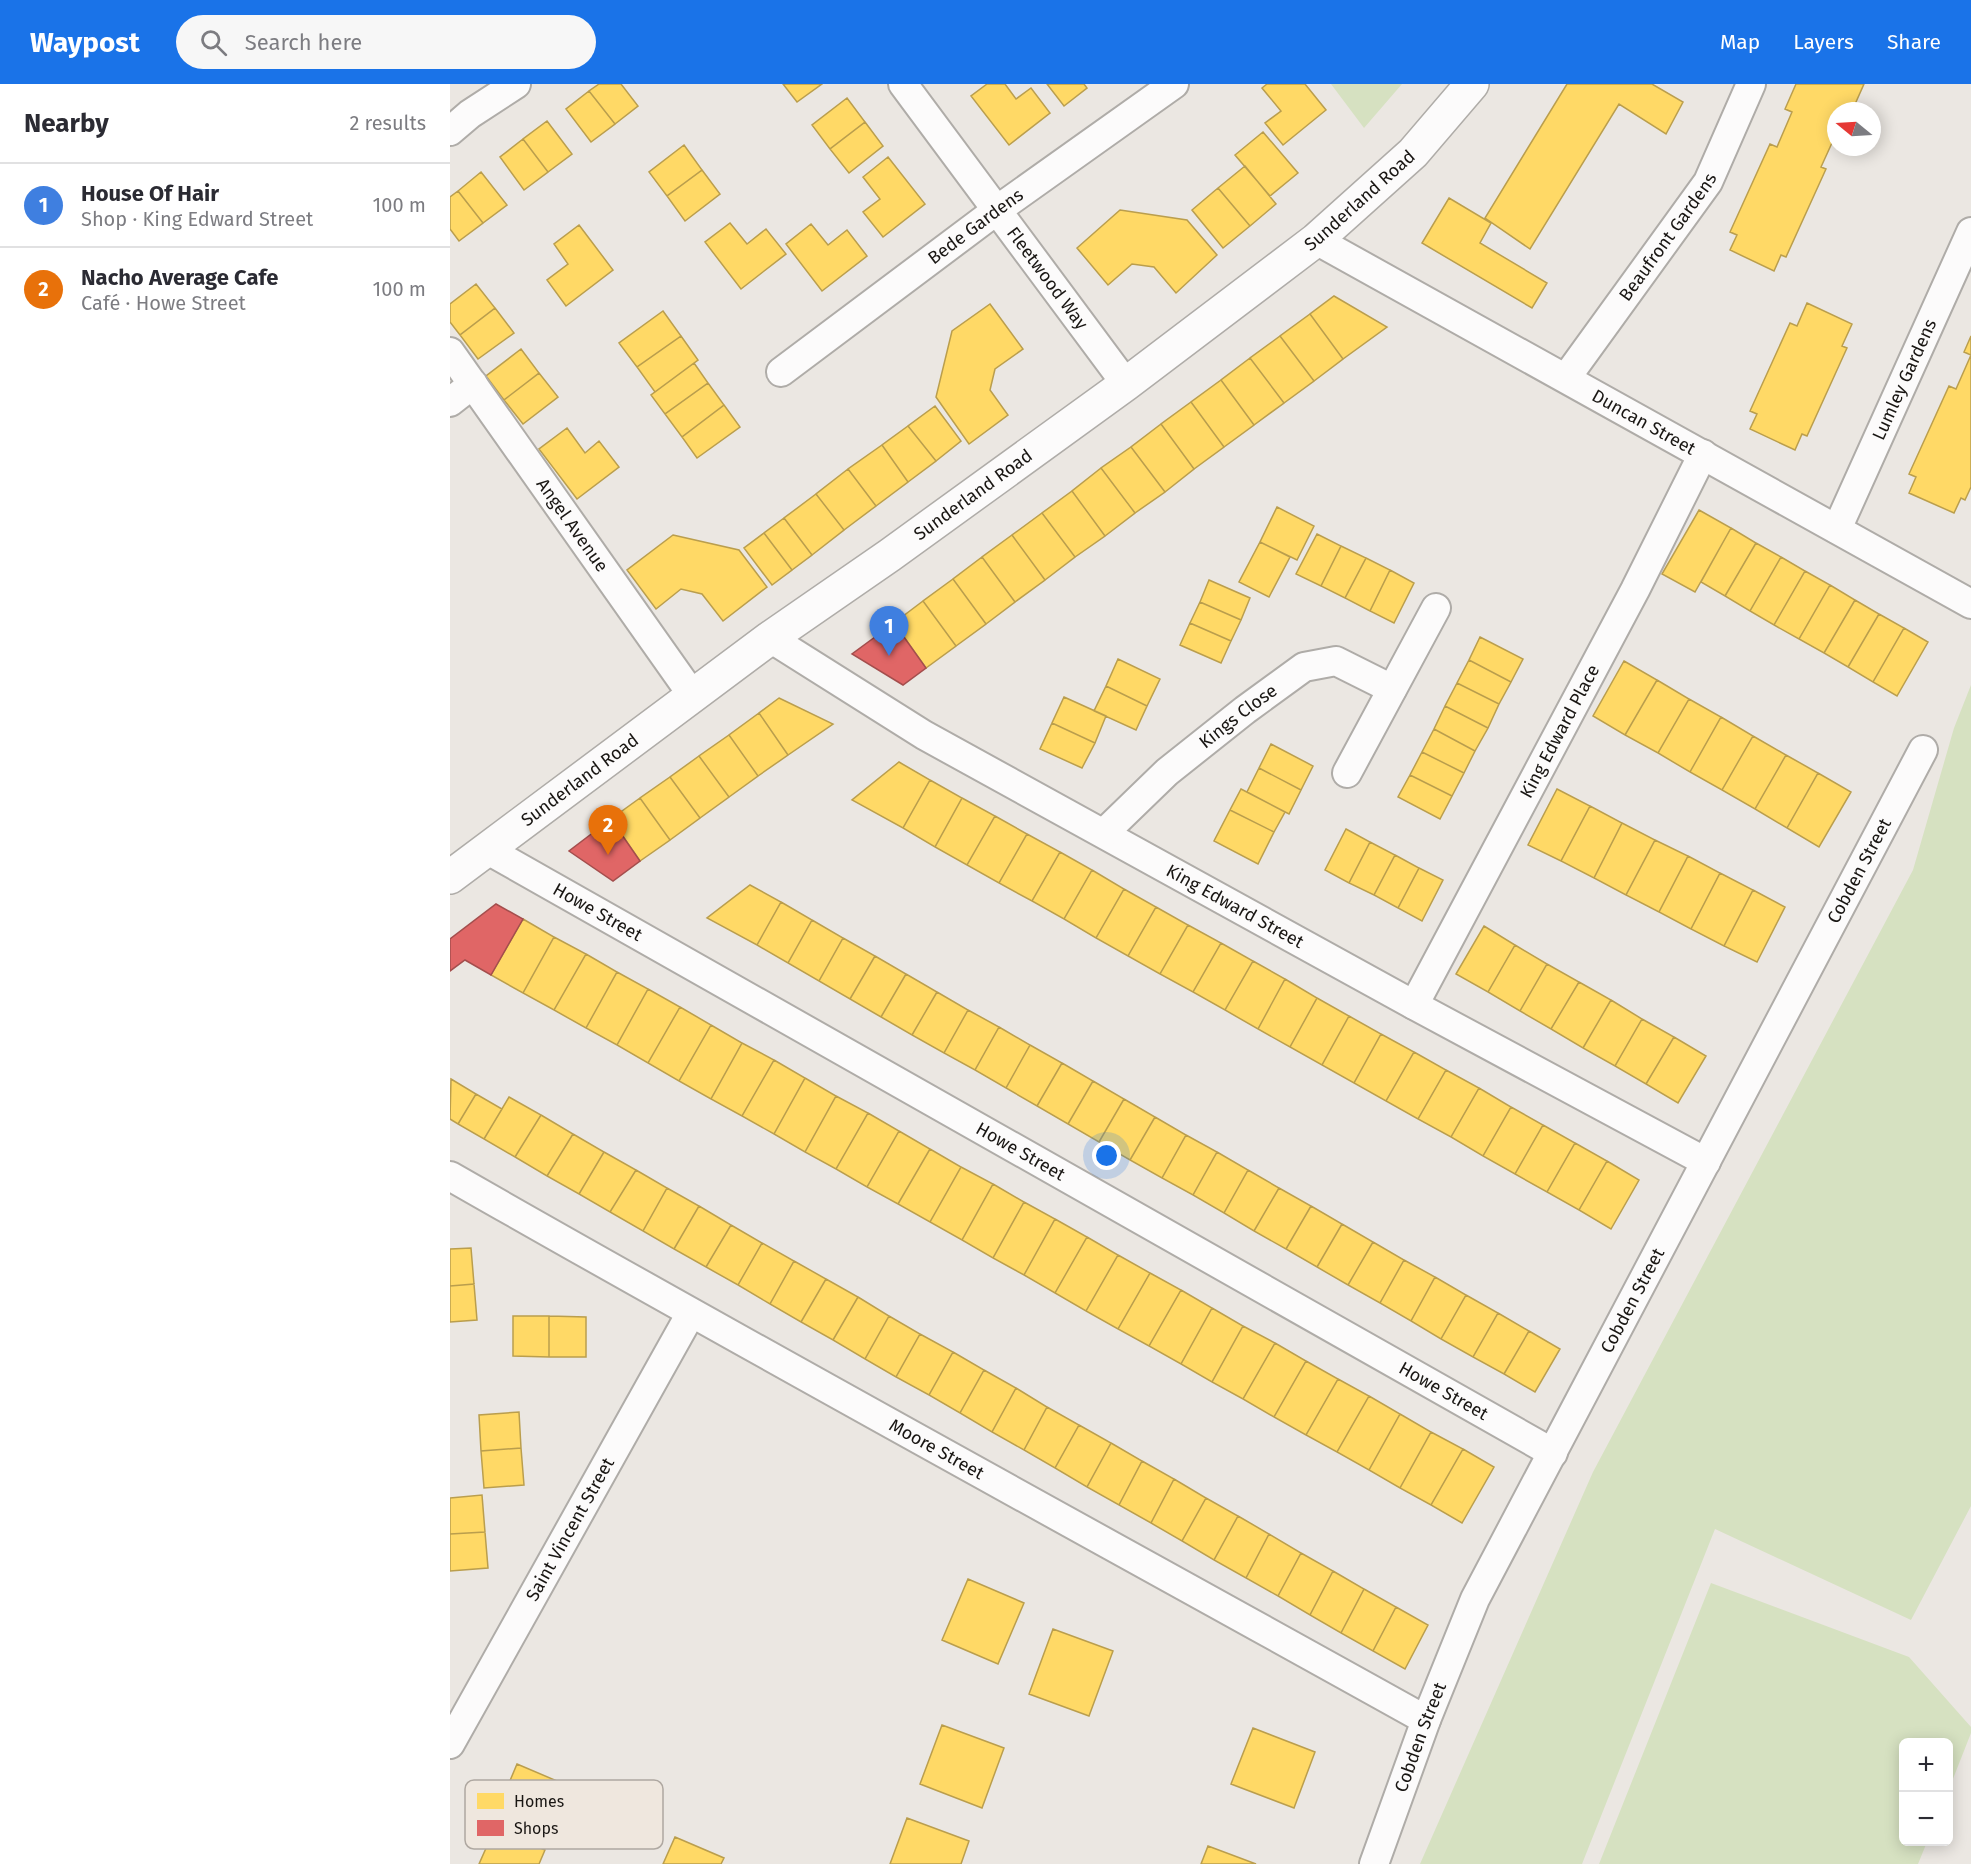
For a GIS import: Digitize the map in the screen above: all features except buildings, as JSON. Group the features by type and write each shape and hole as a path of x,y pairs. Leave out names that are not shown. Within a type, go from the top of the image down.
{"main road":[{"name":"Sunderland Road","path":"450,877 770,638 900,548 1126,384 1316,240 1413,153 1472,84"}],"street":[{"path":"450,132 470,114 516,84"},
{"name":"Fleetwood Way","path":"903,84 1126,384"},
{"name":"Bede Gardens","path":"781,372 997,210 1174,84"},
{"name":"Beaufront Gardens","path":"1566,378 1708,182 1751,84"},
{"name":"Lumley Gardens","path":"1837,529 1971,232"},
{"name":"Duncan Street","path":"1316,240 1971,604"},
{"name":"Angel Avenue","path":"450,352 693,696"},
{"path":"450,402 473,384"},
{"name":"King Edward Place","path":"1413,1005 1635,590 1703,454"},
{"path":"1347,773 1436,608"},
{"name":"King Edward Street","path":"770,638 924,735 1413,1005 1706,1162"},
{"name":"Kings Close","path":"1104,833 1167,772 1304,667 1336,661 1392,689"},
{"name":"Cobden Street","path":"1374,1864 1426,1720 1475,1599 1923,750"},
{"name":"Howe Street","path":"488,850 1552,1453"},
{"name":"Moore Street","path":"450,1176 691,1313 1426,1720"},
{"name":"Saint Vincent Street","path":"450,1744 691,1313"}],"green space":[{"path":"1331,84 1402,84 1364,128"},
{"path":"1971,685 1971,1506 1911,1620 1715,1529 1582,1864 1420,1864 1593,1472 1913,870 1954,728"},
{"path":"1711,1583 1909,1657 1971,1727 1971,1733 1953,1779 1953,1738 1899,1738 1899,1846 1925,1846 1918,1864 1599,1864"}],"place":[{"name":"House Of Hair","path":"889,656"},
{"name":"Nacho Average Cafe","path":"608,855"}]}
